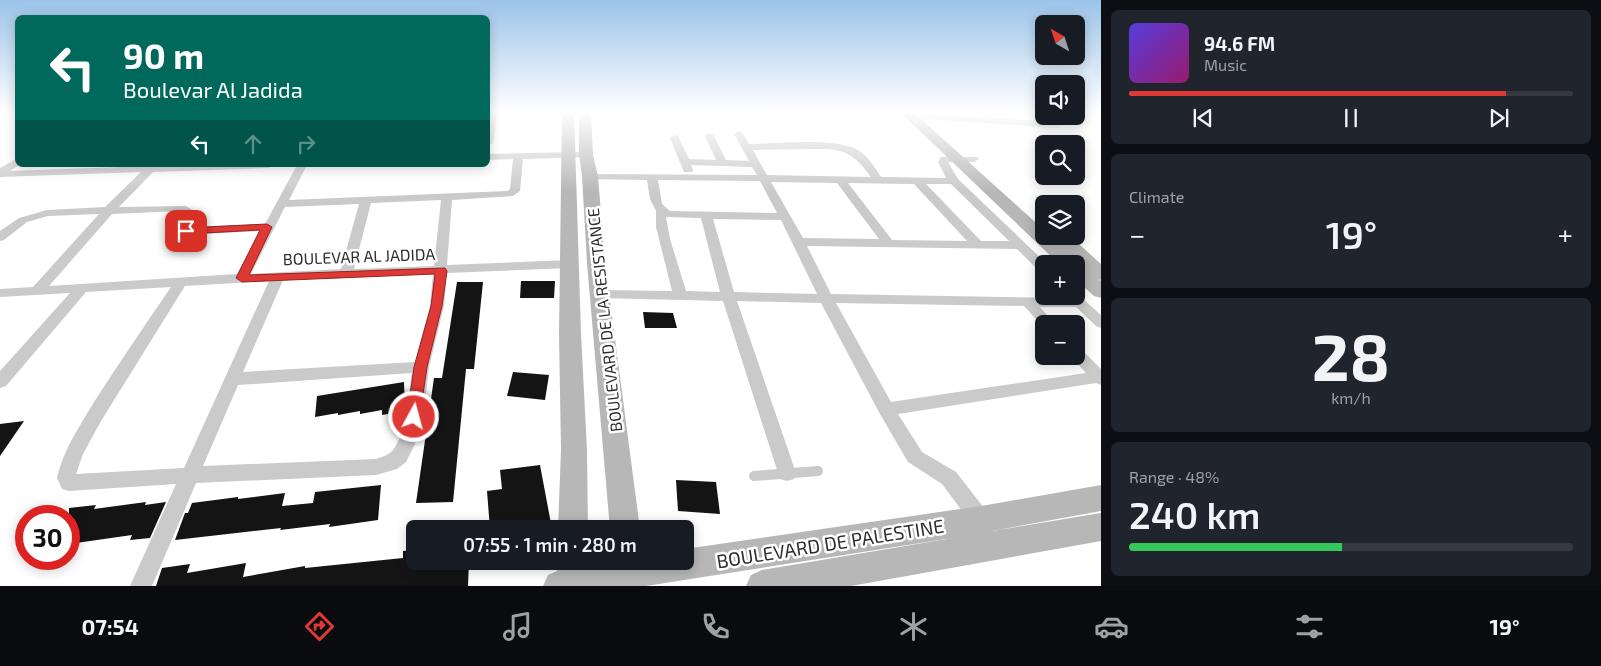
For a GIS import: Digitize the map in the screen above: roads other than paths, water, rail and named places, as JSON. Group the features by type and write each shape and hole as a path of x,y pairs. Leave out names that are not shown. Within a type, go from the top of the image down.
{"main road":[{"name":"BOULEVARD DE LA RESISTANCE","path":"574,138 578,155 590,176 599,294 624,520"},
{"name":"BOULEVARD DE LA RESISTANCE","path":"573,520 570,264 581,138"},
{"path":"934,138 1060,255"},
{"path":"951,138 1035,214"},
{"path":"1069,245 1101,274"},
{"path":"1085,278 1101,292"},
{"name":"BOULEVARD DE PALESTINE","path":"570,579 629,573 981,520 1096,507"},
{"name":"BOULEVARD DE PALESTINE","path":"762,586 851,578 1101,527"}],"street":[{"path":"675,138 692,178"},
{"path":"711,138 722,163"},
{"path":"742,138 754,164 799,242 826,298 886,409 915,457 949,478 981,520"},
{"path":"747,147 848,149 856,152 879,181"},
{"path":"490,157 578,155"},
{"path":"281,204 512,193 515,191 518,156"},
{"path":"974,159 955,158 945,159 943,162 946,172 954,181 1035,259"},
{"path":"685,162 754,164"},
{"path":"0,173 15,163"},
{"path":"0,173 220,167"},
{"path":"242,278 267,227 301,167"},
{"path":"37,291 108,211 149,170"},
{"path":"590,176 763,180 954,181"},
{"path":"652,177 655,200 661,212 663,230 680,296"},
{"path":"841,181 888,243"},
{"path":"917,181 976,244"},
{"path":"181,282 75,450 66,478 69,484 376,467 390,463 399,457 408,440 414,417 421,367 436,306 447,197"},
{"path":"346,274 366,200"},
{"path":"0,236 19,222 47,213 186,209 188,217 181,229 186,231 267,227"},
{"path":"661,212 674,216 784,217"},
{"path":"706,216 729,298 787,473"},
{"path":"0,223 19,222"},
{"path":"799,242 1020,245"},
{"name":"BOULEVAR AL JADIDA","path":"0,293 278,276 441,271 570,264"},
{"path":"141,586 278,276"},
{"path":"0,382 82,288"},
{"path":"599,294 729,298 1035,301"},
{"path":"1027,301 1040,315"},
{"path":"1081,305 1101,323"},
{"path":"1085,362 1100,378"},
{"path":"233,379 421,367"},
{"path":"886,409 1100,378"}],"lane":[{"path":"754,476 818,471"}]}
